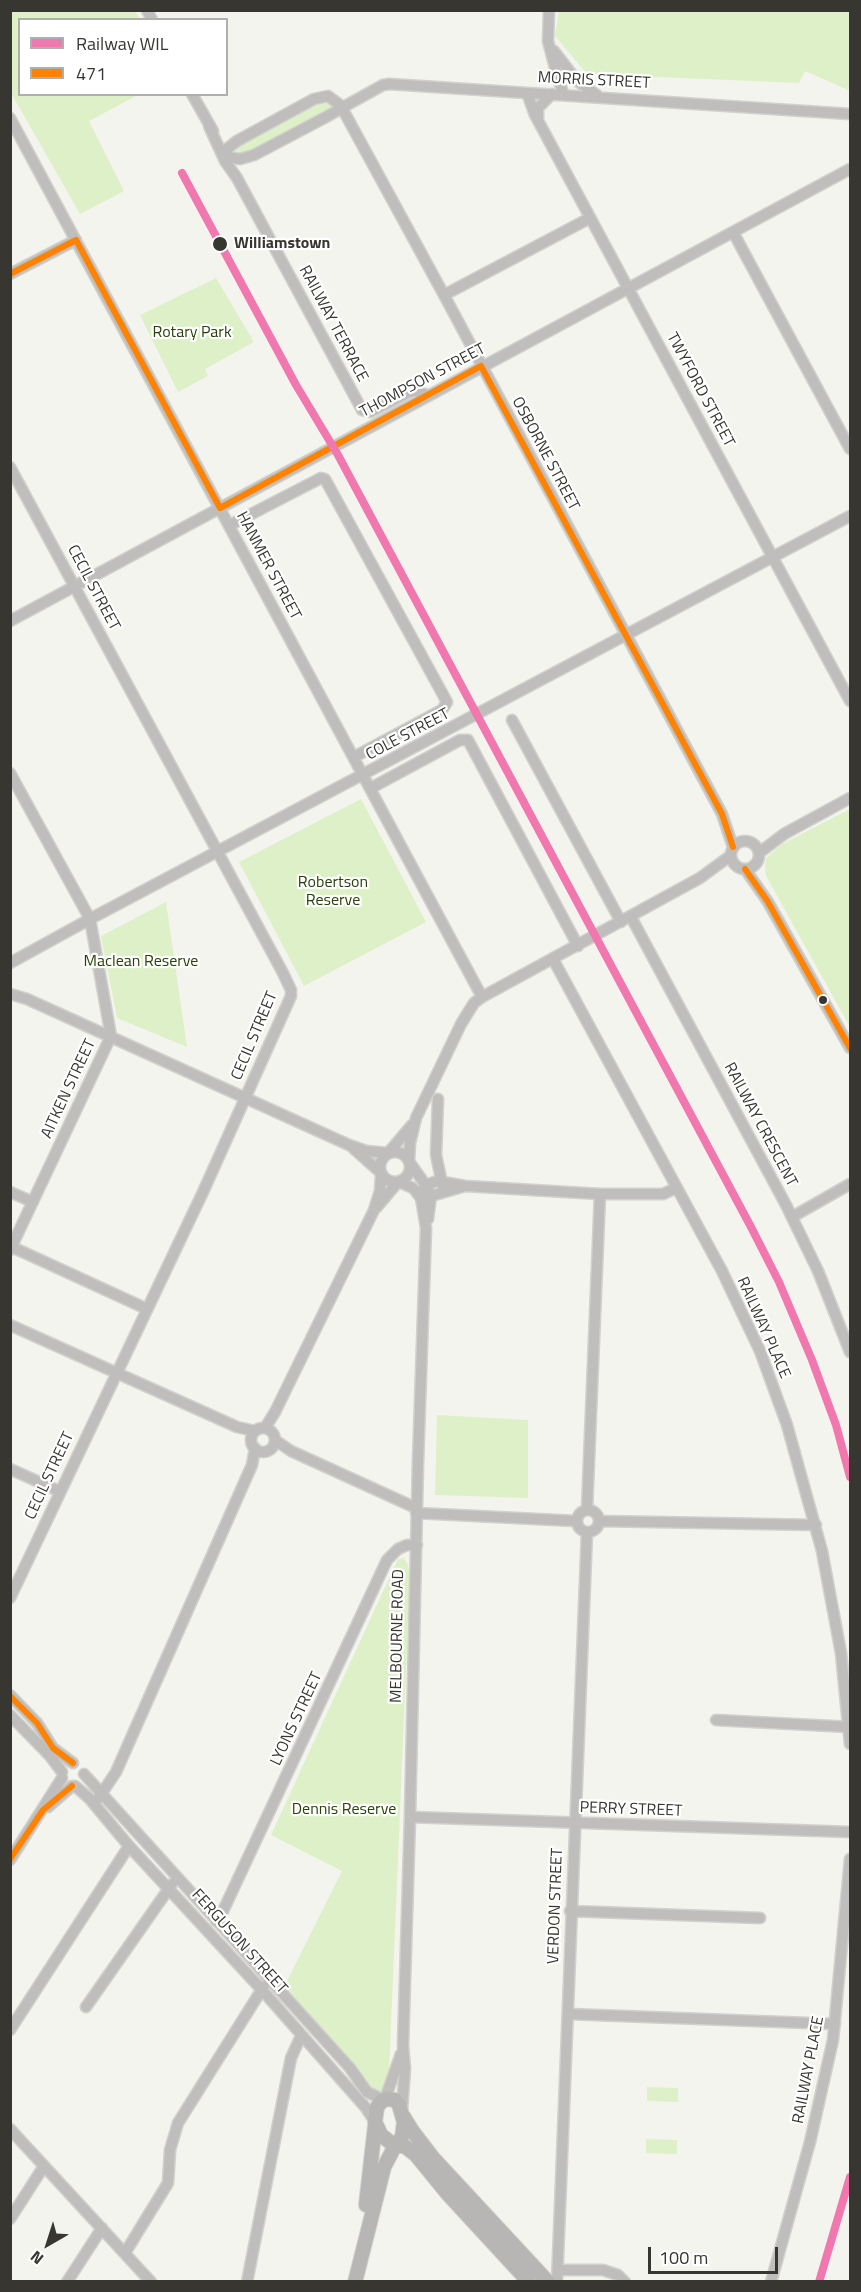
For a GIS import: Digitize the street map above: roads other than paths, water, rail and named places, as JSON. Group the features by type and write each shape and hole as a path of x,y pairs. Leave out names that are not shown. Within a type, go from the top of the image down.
{"main road":[{"path":"361,2255 375,2111 385,2099 395,2100 412,2132 433,2158 548,2282"},
{"path":"356,2282 384,2167 404,2131 403,2113"},
{"path":"375,2124 381,2135 396,2146 406,2147 416,2155 447,2193 529,2282"}],"street":[{"path":"549,10 547,34 560,68 568,76 566,95"},
{"path":"539,93 551,86 560,68"},
{"path":"560,68 601,97"},
{"name":"MORRIS STREET","path":"223,156 240,159 254,155 389,84 850,114"},
{"name":"TWYFORD STREET","path":"527,93 539,123 850,701"},
{"path":"539,123 537,113 539,107 552,94"},
{"name":"RAILWAY TERRACE","path":"193,96 223,156 362,410 370,412 409,392 415,391 427,395"},
{"path":"223,156 227,149 237,141 317,97 331,97 342,108"},
{"name":"OSBORNE STREET","path":"342,108 722,814 744,848 745,867"},
{"name":"HANMER STREET","path":"10,118 482,997"},
{"name":"RAILWAY TERRACE","path":"209,126 223,145 228,146 237,141"},
{"name":"THOMPSON STREET","path":"10,621 850,169"},
{"path":"444,295 591,218"},
{"path":"733,232 850,449"},
{"path":"10,274 76,240"},
{"name":"CECIL STREET","path":"10,467 291,990 291,996 276,1032 10,1598"},
{"path":"230,525 321,478 325,479 447,702 442,710 354,757"},
{"name":"COLE STREET","path":"10,963 850,516"},
{"name":"RAILWAY CRESCENT","path":"512,720 792,1217 846,1328 850,1352"},
{"path":"371,788 459,740 468,740 578,946"},
{"name":"AITKEN STREET","path":"10,773 90,919 111,1036 11,1249"},
{"path":"94,1804 116,1772 275,1413 374,1210 398,1182 409,1174 410,1143 416,1119 460,1024 471,1006 482,997 700,878 744,848 784,834 850,798"},
{"path":"744,848 745,867 768,902 850,1048"},
{"path":"700,878 745,867"},
{"name":"RAILWAY PLACE","path":"553,959 722,1271 760,1351 787,1425 816,1525 841,1653 850,1744"},
{"path":"10,983 27,999"},
{"path":"10,994 27,999 111,1036 349,1145 366,1151 401,1153 410,1162"},
{"path":"438,1099 436,1155 443,1186"},
{"path":"374,1210 381,1174 380,1163 416,1119"},
{"path":"349,1145 389,1181 413,1188 425,1196 443,1186"},
{"name":"MELBOURNE ROAD","path":"403,2113 416,1511 426,1228 431,1204 425,1196 426,1185 410,1162"},
{"path":"426,1185 435,1182 443,1186 600,1194 663,1194 676,1188"},
{"path":"792,1217 850,1184"},
{"path":"10,1192 33,1202"},
{"path":"586,1509 600,1194"},
{"path":"11,1249 147,1309"},
{"path":"10,1324 291,1451 416,1511 576,1521"},
{"path":"10,1469 59,1491"},
{"path":"586,1509 595,1512 599,1521 594,1530 586,1532 579,1529 576,1521 579,1513 586,1509"},
{"path":"599,1521 816,1525"},
{"name":"VERDON STREET","path":"558,2276 586,1532"},
{"name":"LYONS STREET","path":"216,1921 223,1911 387,1560 398,1549 407,1545 417,1545"},
{"path":"10,1695 37,1723 53,1748 73,1763 81,1766 84,1774 82,1782 43,1810"},
{"path":"10,1715 50,1756 62,1774 65,1784 74,1786"},
{"path":"716,1720 850,1727"},
{"path":"10,1860 43,1810 64,1767 73,1763"},
{"name":"FERGUSON STREET","path":"84,1774 350,2068 367,2092 385,2099"},
{"name":"FERGUSON STREET","path":"74,1786 94,1804 129,1846 262,1990 366,2108 375,2124"},
{"name":"PERRY STREET","path":"411,1817 850,1832"},
{"path":"10,2030 129,1846"},
{"name":"RAILWAY PLACE","path":"771,2282 810,2142 827,2067 835,2024 850,1859"},
{"path":"86,2007 167,1888 179,1878"},
{"path":"570,1911 760,1918"},
{"path":"125,2253 168,2183 170,2150 178,2123 262,1990 265,1980 263,1974"},
{"path":"568,2014 835,2024"},
{"path":"247,2282 291,2058 301,2036"},
{"name":"MELBOURNE ROAD","path":"385,2099 403,2046"},
{"path":"10,2129 125,2253 140,2277 151,2282"},
{"path":"10,2219 44,2166"},
{"path":"67,2282 102,2228"},
{"path":"558,2276 603,2270 618,2275 625,2282"}],"rail line":[{"name":"WIL","path":"182,173 296,385 338,455 751,1227 779,1282 812,1360 836,1425 850,1477"},
{"name":"WIL","path":"819,2282 850,2177"}],"place":[{"name":"Williamstown","path":"220,244"}],"park label":[{"name":"Rotary Park","path":"192,333"},
{"name":"Robertson Reserve","path":"333,892"},
{"name":"Maclean Reserve","path":"141,962"},
{"name":"Dennis Reserve","path":"344,1810"}]}
